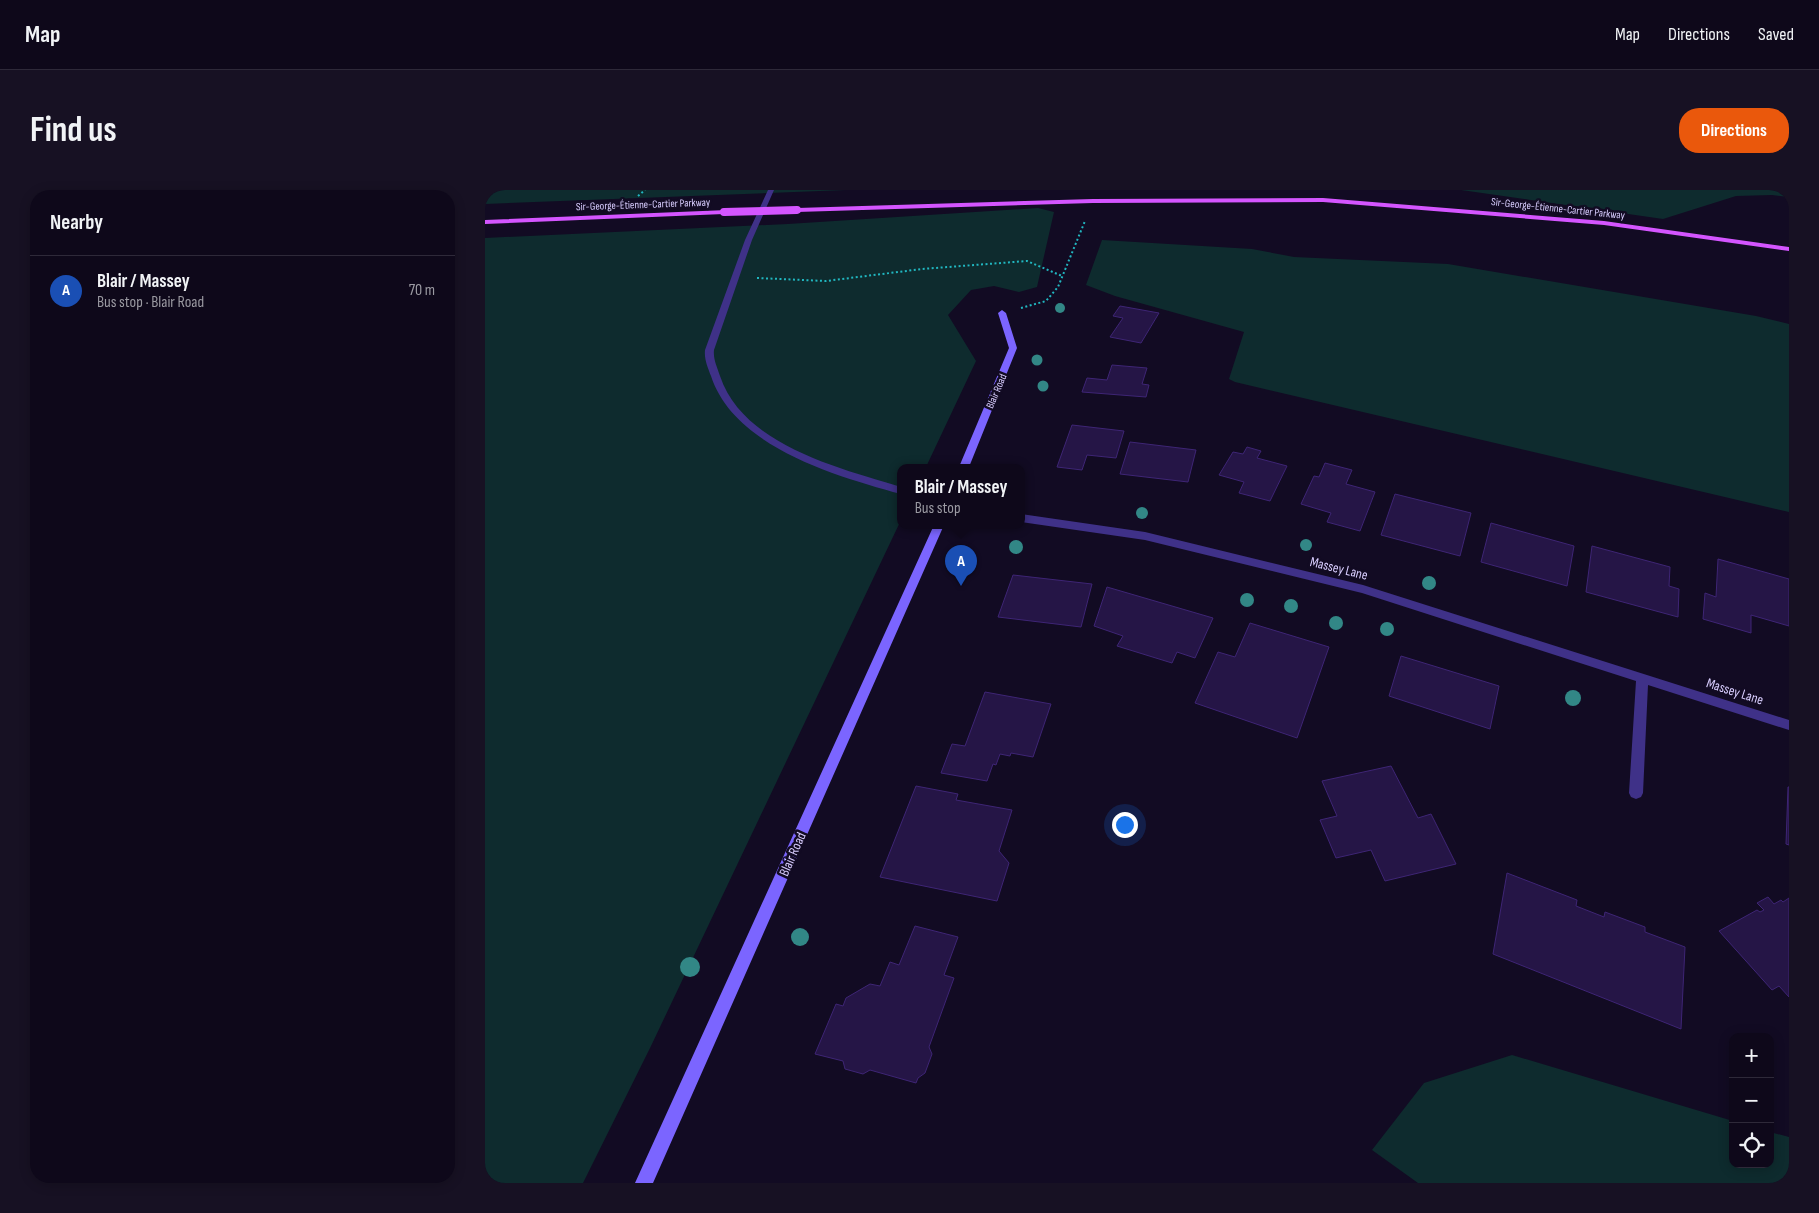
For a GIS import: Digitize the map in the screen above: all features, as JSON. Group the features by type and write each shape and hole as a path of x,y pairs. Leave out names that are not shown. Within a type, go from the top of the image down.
{"main road":[{"name":"Sir-George-Étienne-Cartier Parkway","path":"485,222 724,212 1093,201 1323,200 1604,224 1789,249"}],"street":[{"path":"771,190 755,224 709,355 721,392 750,427 795,455 897,490"},
{"name":"Blair Road","path":"965,464 1013,348 1002,313"},
{"name":"Massey Lane","path":"1025,519 1145,536 1363,588 1789,725"},
{"name":"Blair Road","path":"644,1183 937,529"},
{"path":"1636,793 1642,677"}],"path":[{"path":"1002,313 1046,301 1058,287 1093,201"},
{"path":"735,278 826,281 922,269 1027,261 1062,276"}],"green space":[{"path":"485,190 846,190 485,204"},
{"path":"1461,190 1789,190 1789,197 1772,195 1736,196 1663,219"},
{"path":"1038,208 1054,212 1037,287 1019,292 994,286 971,290 948,315 976,361 927,464 897,464 897,528 651,1046 583,1183 485,1183 485,238 788,224"},
{"path":"1102,240 1252,249 1294,257 1448,264 1756,316 1789,324 1789,512 1235,382 1229,379 1244,332 1115,296 1086,285"},
{"path":"1512,1055 1729,1120 1729,1168 1774,1168 1774,1133 1789,1137 1789,1183 1418,1183 1372,1150 1424,1083"}],"building":[{"path":"1120,306 1159,313 1141,343 1110,337 1123,318 1113,316"},
{"path":"1112,365 1147,368 1142,384 1149,385 1146,397 1082,392 1087,378 1107,380"},
{"path":"1072,425 1124,431 1116,458 1087,455 1082,470 1057,467"},
{"path":"1130,442 1196,450 1188,482 1120,474"},
{"path":"1247,447 1261,451 1257,458 1287,466 1270,501 1239,493 1244,482 1219,475 1233,452 1243,454"},
{"path":"1325,463 1352,470 1346,484 1375,492 1360,531 1327,522 1331,513 1301,504 1314,476 1319,477"},
{"path":"1395,494 1471,513 1460,556 1381,535"},
{"path":"1491,523 1574,546 1567,586 1481,562"},
{"path":"1592,546 1670,567 1669,586 1679,589 1678,617 1586,592"},
{"path":"1718,559 1789,579 1789,626 1751,615 1751,633 1703,619 1705,593 1716,597"},
{"path":"1013,575 1092,584 1081,627 998,617"},
{"path":"1107,587 1213,618 1195,658 1177,652 1172,663 1117,646 1123,636 1094,626"},
{"path":"1250,623 1329,647 1297,738 1195,703 1218,652 1235,657"},
{"path":"1401,656 1499,686 1490,729 1389,696"},
{"path":"985,692 1051,704 1033,757 1011,753 1010,756 1000,754 996,765 993,764 987,781 941,773 952,744 965,746"},
{"path":"1391,766 1418,818 1431,814 1456,864 1385,881 1371,850 1336,858 1320,820 1337,816 1322,781"},
{"path":"916,786 958,794 956,800 1012,810 999,851 1009,863 997,901 880,877"},
{"path":"1789,787 1789,845 1786,844"},
{"path":"1507,873 1577,900 1576,906 1604,917 1605,912 1645,927 1645,932 1685,947 1681,1029 1493,954"},
{"path":"1768,897 1774,904 1789,898 1789,997 1779,986 1772,990 1719,931 1757,910 1760,912 1764,910 1757,903"},
{"path":"915,926 958,937 944,975 954,978 929,1047 932,1054 925,1073 918,1078 916,1083 870,1070 863,1074 845,1069 843,1061 815,1054 836,1004 843,1006 846,998 870,984 880,986 890,962 899,965"}],"place":[{"name":"Blair / Massey","path":"961,586"}]}
